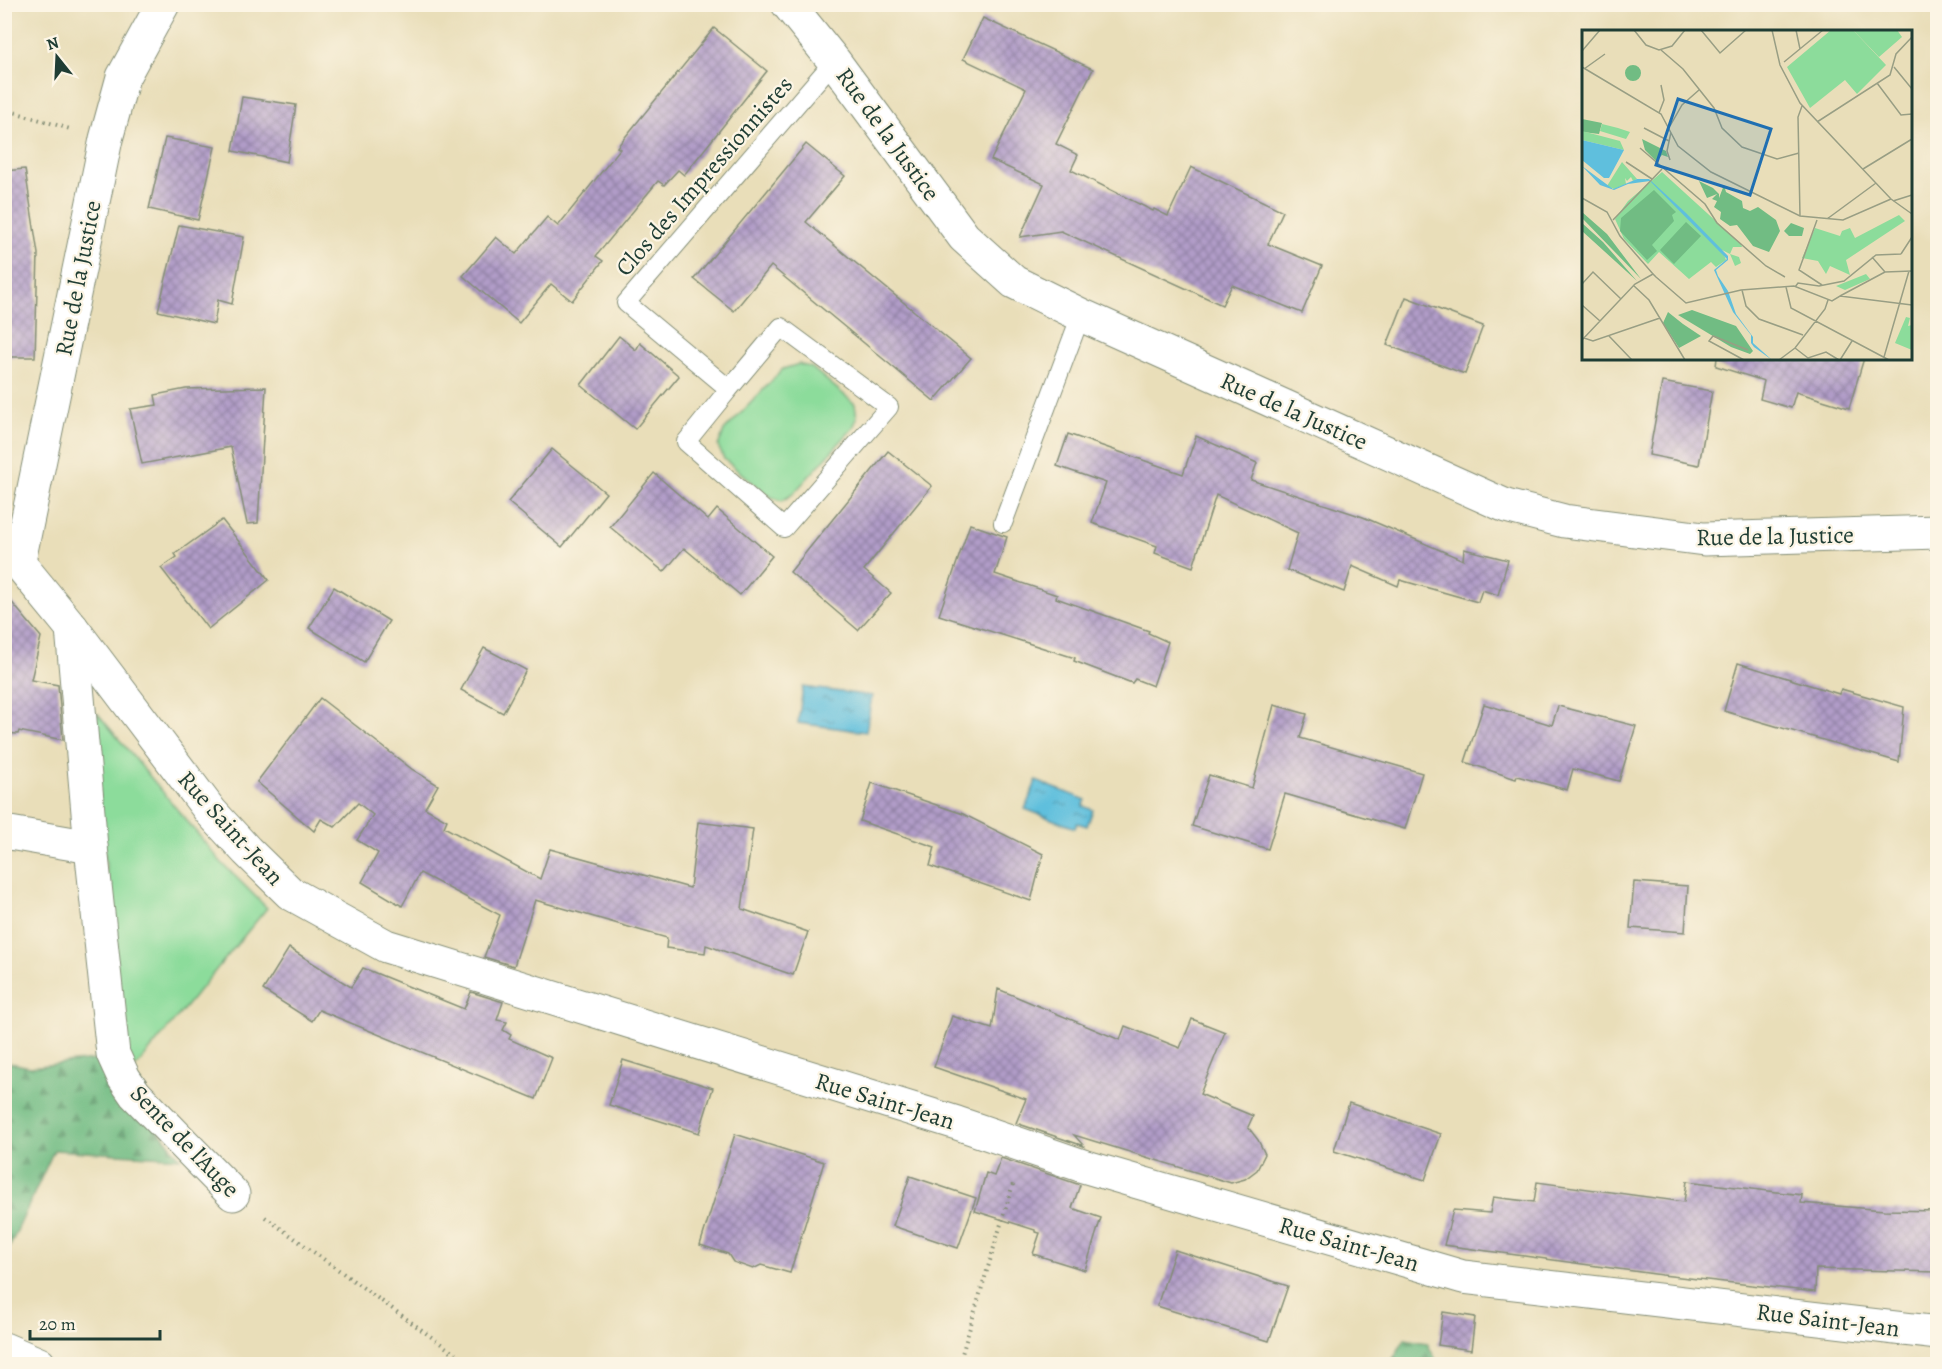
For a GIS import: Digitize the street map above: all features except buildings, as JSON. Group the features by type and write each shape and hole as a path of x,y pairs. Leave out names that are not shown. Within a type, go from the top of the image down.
{"street":[{"name":"Rue de la Justice","path":"12,553 106,139 123,77 163,4"},
{"name":"Rue de la Justice","path":"788,4 834,61 964,237 1014,282 1081,315 1506,506 1540,515 1564,521 1704,539 1938,532"},
{"name":"Rue Saint-Jean","path":"12,553 72,628 211,812 247,851 290,893 386,946 957,1123 1083,1166 1463,1277 1938,1333"},
{"name":"Sente de l'Auge","path":"72,628 91,847 113,1054 124,1078 135,1094 233,1194"},
{"path":"4,832 91,847"},
{"path":"4,1348 39,1365"}],"lane":[{"name":"Clos des Impressionnistes","path":"729,389 626,303 834,61"},
{"path":"1003,523 1081,315"},
{"path":"781,327 889,407 784,528 686,442 729,389 781,327"}],"path":[{"path":"4,110 106,139"},
{"path":"958,1365 1024,1147"},
{"name":"Sente de l'Auge","path":"233,1194 469,1365"}],"green space":[{"path":"799,364 812,368 855,404 857,418 853,428 793,494 782,501 769,496 724,459 718,446 724,431 783,369"},
{"path":"98,714 221,862 267,908 133,1068 123,1049 92,717"},
{"path":"103,1059 180,1158 54,1150 5,1257 5,1062 30,1067"},
{"path":"1405,1339 1427,1343 1438,1364 1390,1364"}],"water":[{"path":"803,687 872,696 866,732 798,723"},
{"path":"1036,781 1086,800 1083,806 1093,810 1087,826 1077,823 1075,828 1025,809"}]}
